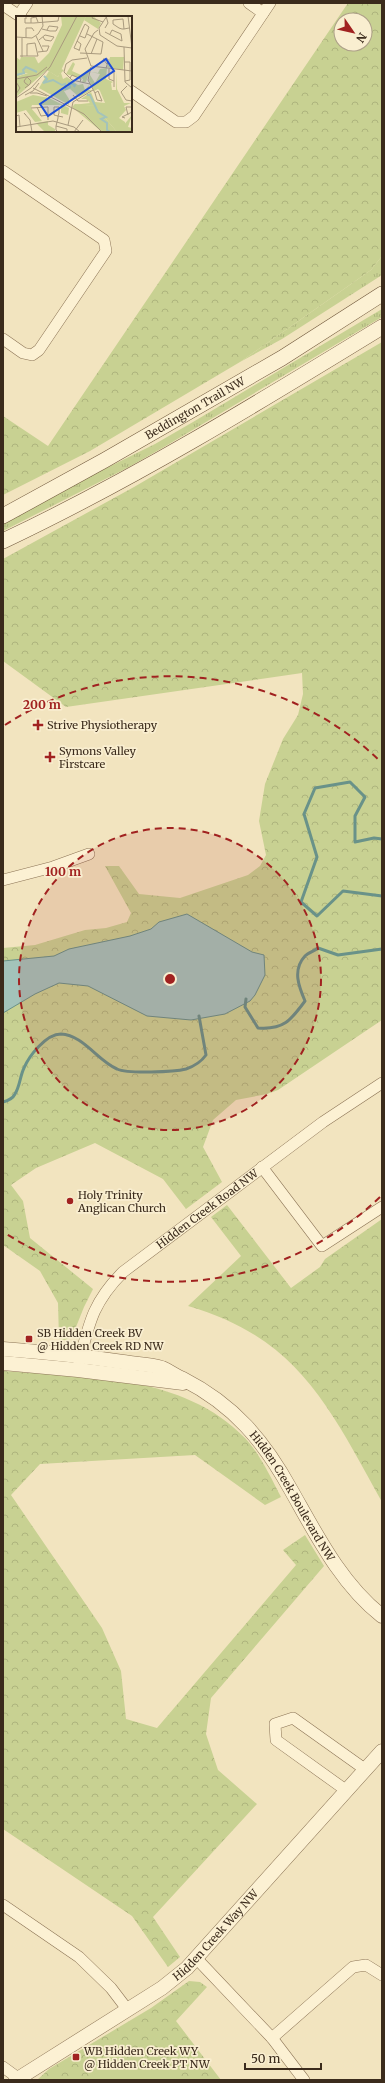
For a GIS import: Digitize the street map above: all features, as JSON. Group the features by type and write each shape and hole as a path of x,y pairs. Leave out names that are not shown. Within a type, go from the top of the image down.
{"main road":[{"name":"Beddington Trail NW","path":"3,516 105,460 282,358 382,294"},
{"path":"3,541 101,492 172,453 382,327"}],"street":[{"path":"3,5 20,16 27,3"},
{"path":"249,3 263,13"},
{"path":"132,92 176,122 186,122 194,116 270,3"},
{"path":"3,171 104,240 106,245 106,251 39,350 32,355 23,353 3,339"},
{"path":"3,880 53,867 89,854"},
{"name":"Hidden Creek Road NW","path":"78,1370 87,1329 97,1304 110,1285 123,1272 323,1122 382,1083"},
{"path":"262,1167 322,1246 382,1206"},
{"name":"Hidden Creek Boulevard NW","path":"3,1348 81,1356 162,1368 194,1384 222,1402 245,1423 266,1449 313,1528 344,1576 366,1604 382,1616"},
{"name":"Hidden Creek Boulevard NW","path":"3,1363 78,1370 194,1384"},
{"path":"347,1790 276,1740 275,1724 293,1718 366,1770"},
{"name":"Hidden Creek Way NW","path":"17,2079 162,1988 197,1959 382,1751"},
{"path":"3,1905 80,1957 111,1988 127,2009"},
{"path":"197,1959 272,2038 304,2080"},
{"path":"272,2038 354,1967 366,1965 382,1975"},
{"path":"3,2067 17,2079"}],"green space":[{"path":"348,3 382,3 382,256 371,270 240,362 90,451 3,495 3,416 48,446 333,25 333,52 373,52 373,12 342,12"},
{"path":"382,256 382,275 282,339 240,362 371,270"},
{"path":"382,309 382,317 164,447 129,467 3,531 3,524 44,499 155,444"},
{"path":"382,342 382,1020 278,1090 267,1094 236,1100 213,1120 203,1147 222,1182 186,1209 163,1179 95,1143 36,1168 11,1185 23,1201 30,1238 93,1289 72,1337 65,1340 59,1339 58,1303 40,1271 3,1245 3,948 35,945 85,930 106,928 127,922 131,913 105,866 119,866 139,894 180,898 248,875 260,866 266,855 259,821 265,784 283,739 298,715 303,694 302,673 66,707 3,661 3,559 134,487"},
{"path":"227,1205 291,1288 320,1267 325,1259 382,1219 382,1502 345,1437 327,1408 307,1381 284,1358 258,1337 226,1320 188,1306 241,1256 211,1217"},
{"path":"3,1371 100,1378 132,1383 163,1390 193,1401 220,1417 245,1438 260,1459 281,1497 265,1505 195,1455 40,1464 11,1495 102,1628 121,1671 126,1719 157,1728 296,1565 283,1550 305,1535 324,1566 211,1698 206,1734 218,1770 257,1804 153,1917 180,1957 168,1967 132,1916 3,1829"},
{"path":"189,1981 200,1982 207,1987 176,2021 221,2080 37,2080 49,2069 151,2008"},
{"path":"133,2066 165,2071 182,2080 83,2080 102,2070"}],"water":[{"path":"187,914 252,952 264,955 265,975 255,995 250,1001 225,1014 191,1020 147,1016 88,986 59,983 35,994 3,1013 3,961 54,956 69,949 130,936 151,929 159,922"}],"waterway":[{"path":"382,839 374,838 355,842 355,816 365,797 350,782 315,788 304,814 317,857 301,902 317,916 343,891 382,896"},
{"path":"246,999 245,1007 258,1028 281,1025 291,1018 305,1001 299,984 298,973 301,961 306,955 318,948 338,955 382,949"},
{"path":"3,1102 10,1099 15,1094 24,1068 34,1052 39,1046 55,1035 69,1035 83,1043 110,1065 123,1071 162,1072 192,1067 200,1062 206,1055 199,1016"}],"place":[{"name":"Strive Physiotherapy","path":"38,725"},
{"name":"Symons Valley Firstcare","path":"50,757"},
{"name":"Holy Trinity Anglican Church","path":"70,1201"},
{"name":"SB Hidden Creek BV @ Hidden Creek RD NW","path":"29,1339"},
{"name":"WB Hidden Creek WY @ Hidden Creek PT NW","path":"76,2057"}]}
